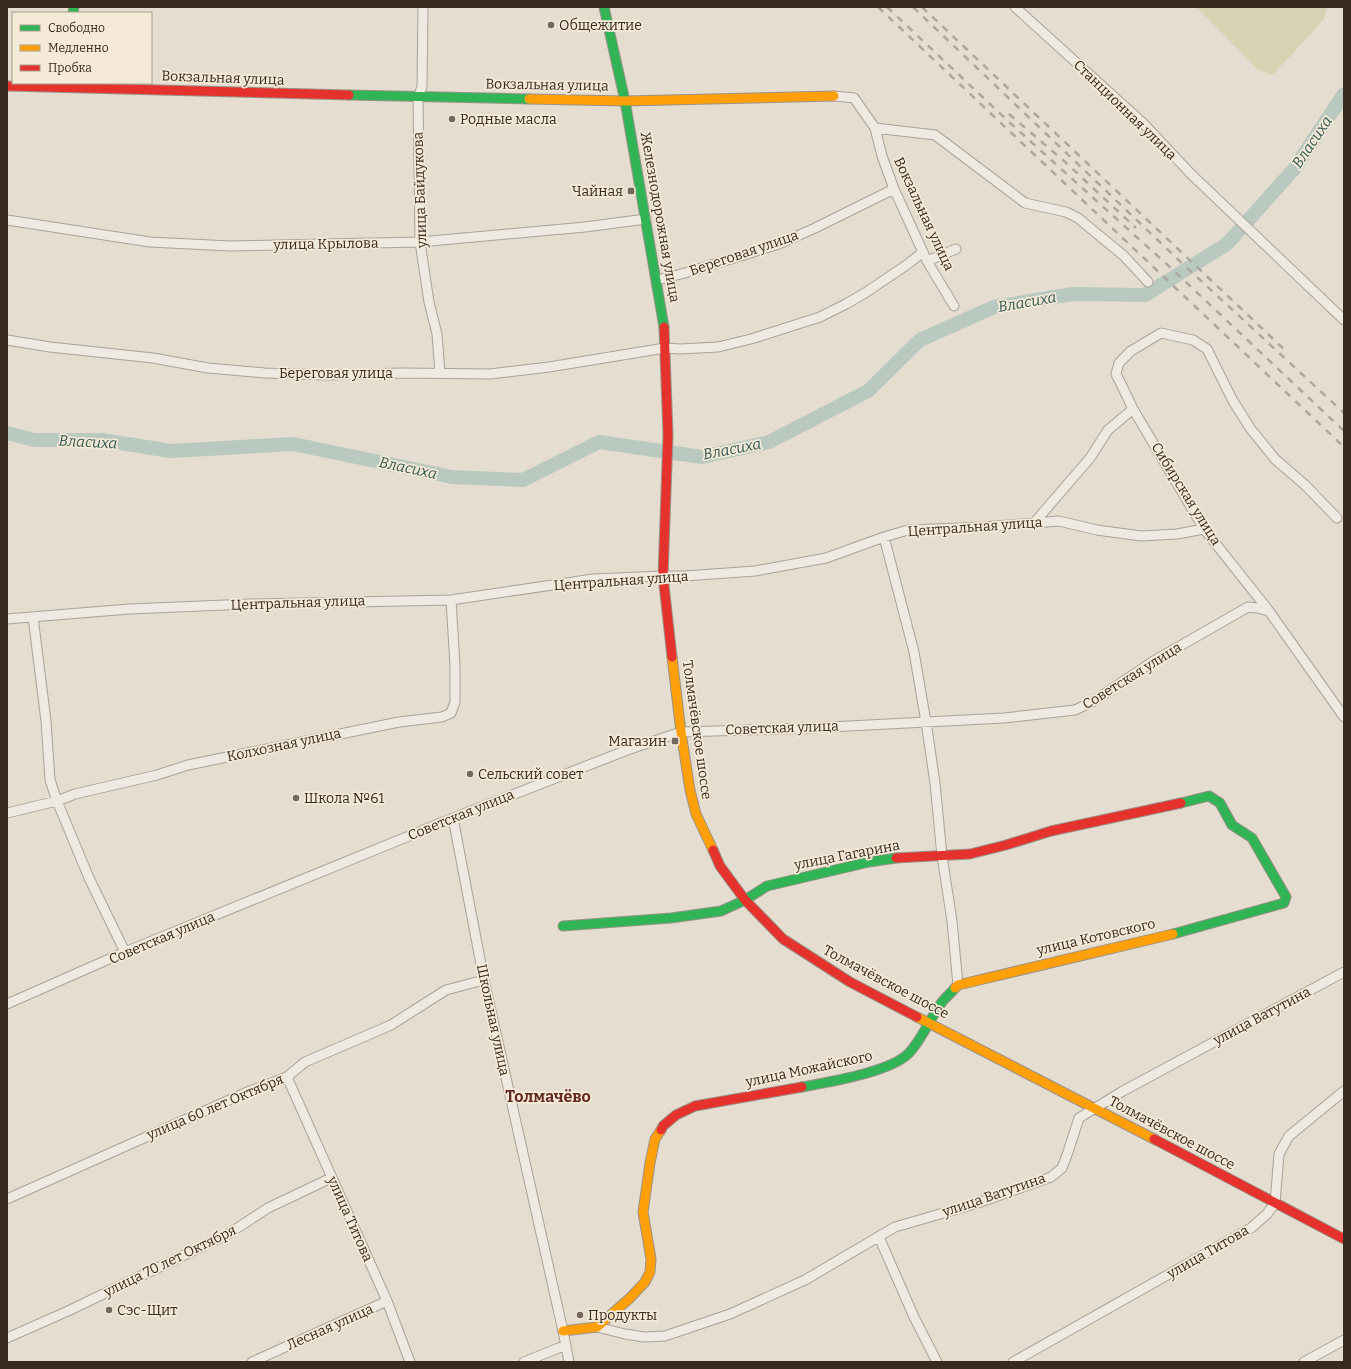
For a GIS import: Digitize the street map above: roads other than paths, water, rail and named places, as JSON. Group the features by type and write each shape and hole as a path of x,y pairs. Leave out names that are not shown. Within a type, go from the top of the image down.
{"street":[{"name":"улица Байдукова","path":"423,7 422,87 418,97 420,242 429,302 437,334 440,373"},
{"name":"Железнодорожная улица","path":"604,7 625,101 664,325 668,435 667,484"},
{"name":"Станционная улица","path":"1015,7 1143,123 1232,215 1344,320"},
{"name":"Вокзальная улица","path":"7,86 70,85 418,97 625,101 834,96 854,98 875,128 882,156 894,189 923,252 954,306"},
{"path":"875,128 935,135 1025,203 1066,212 1078,218 1124,256 1148,282"},
{"name":"Береговая улица","path":"657,280 685,273 779,244 894,189"},
{"name":"улица Крылова","path":"7,220 157,243 230,246 420,242 585,227 646,219"},
{"path":"928,261 956,249"},
{"name":"Береговая улица","path":"7,340 50,347 153,358 208,368 265,373 328,375 402,373 490,374 549,367 665,348 680,349 718,347 751,339 820,317 846,304 902,268 923,252"},
{"name":"Сибирская улица","path":"1337,518 1305,485 1276,459 1250,428 1233,401 1207,349 1193,340 1161,333 1131,351 1119,363 1116,374 1133,409 1204,529 1269,611 1344,717"},
{"path":"1034,523 1090,458 1108,430 1133,409"},
{"name":"Толмачёвское шоссе","path":"667,484 663,576 681,732 690,790 696,814 720,866 745,900 783,939 850,982 1096,1108 1344,1239"},
{"name":"Центральная улица","path":"7,619 128,609 242,604 451,600 593,579 685,576 755,570 826,558 908,530 984,527 1059,521 1097,530 1141,536 1177,534 1204,529"},
{"path":"884,537 914,652 935,783 942,856 952,921 958,985 942,1002 930,1023"},
{"name":"Колхозная улица","path":"7,813 57,801 75,794 157,775 188,765 278,745 399,722 442,717 451,713 455,702 455,666 451,600"},
{"name":"Советская улица","path":"7,1004 125,952 452,818 630,749 681,732 810,728 1004,718 1075,710 1094,701 1152,662 1248,607 1269,611"},
{"path":"32,617 46,721 50,780 57,801 89,878 125,952"},
{"name":"улица Гагарина","path":"563,926 671,918 721,911 745,900 767,886 869,862 901,857 970,854 1051,831 1209,796 1220,803 1232,825 1252,838 1286,897 1284,903"},
{"name":"Школьная улица","path":"452,818 484,980 564,1331 569,1362"},
{"name":"улица Котовского","path":"958,985 996,974 1189,930 1284,903"},
{"name":"улица Ватутина","path":"597,1328 644,1337 665,1336 730,1314 805,1280 895,1227 978,1203 1051,1177 1062,1168 1079,1118 1123,1091 1344,972"},
{"name":"улица 60 лет Октября","path":"7,1199 245,1093 287,1077 305,1062 391,1025 446,990 484,980"},
{"name":"улица Можайского","path":"597,1328 630,1298 645,1282 650,1272 651,1259 643,1212 650,1163 655,1139 664,1126 676,1115 695,1106 828,1082 885,1068 899,1061 909,1053 930,1023"},
{"name":"улица Титова","path":"287,1077 387,1301 410,1362"},
{"path":"1275,1203 1279,1154 1289,1136 1344,1091"},
{"name":"улица 70 лет Октября","path":"7,1338 74,1308 228,1234 268,1208 331,1178"},
{"name":"улица Титова","path":"1012,1362 1251,1228 1267,1214 1275,1203"},
{"path":"879,1237 914,1317 937,1362"},
{"name":"Лесная улица","path":"252,1362 387,1301"},
{"path":"564,1331 597,1328"},
{"path":"1304,1362 1344,1340"},
{"path":"524,1362 566,1345"}],"waterway":[{"name":"Власиха","path":"7,433 34,440 102,440 171,451 293,444 452,477 523,480 599,442 702,457 769,442 868,391 920,340 994,307 1072,294 1145,295 1227,244 1294,169 1344,94"}],"railway":[{"path":"878,7 1344,447"},
{"path":"887,7 1009,122 1171,268 1344,431"},
{"path":"913,7 1186,267 1344,413"},
{"path":"922,7 1287,352"},
{"path":"1009,114 1064,161 1136,228"}],"place":[{"name":"Общежитие","path":"551,25"},
{"name":"Родные масла","path":"452,119"},
{"name":"Чайная","path":"631,191"},
{"name":"Магазин","path":"675,741"},
{"name":"Сельский совет","path":"470,774"},
{"name":"Школа №61","path":"296,798"},
{"name":"Сэс-Щит","path":"109,1310"},
{"name":"Продукты","path":"580,1315"}],"district":[{"name":"Толмачёво","path":"548,1096"}]}
